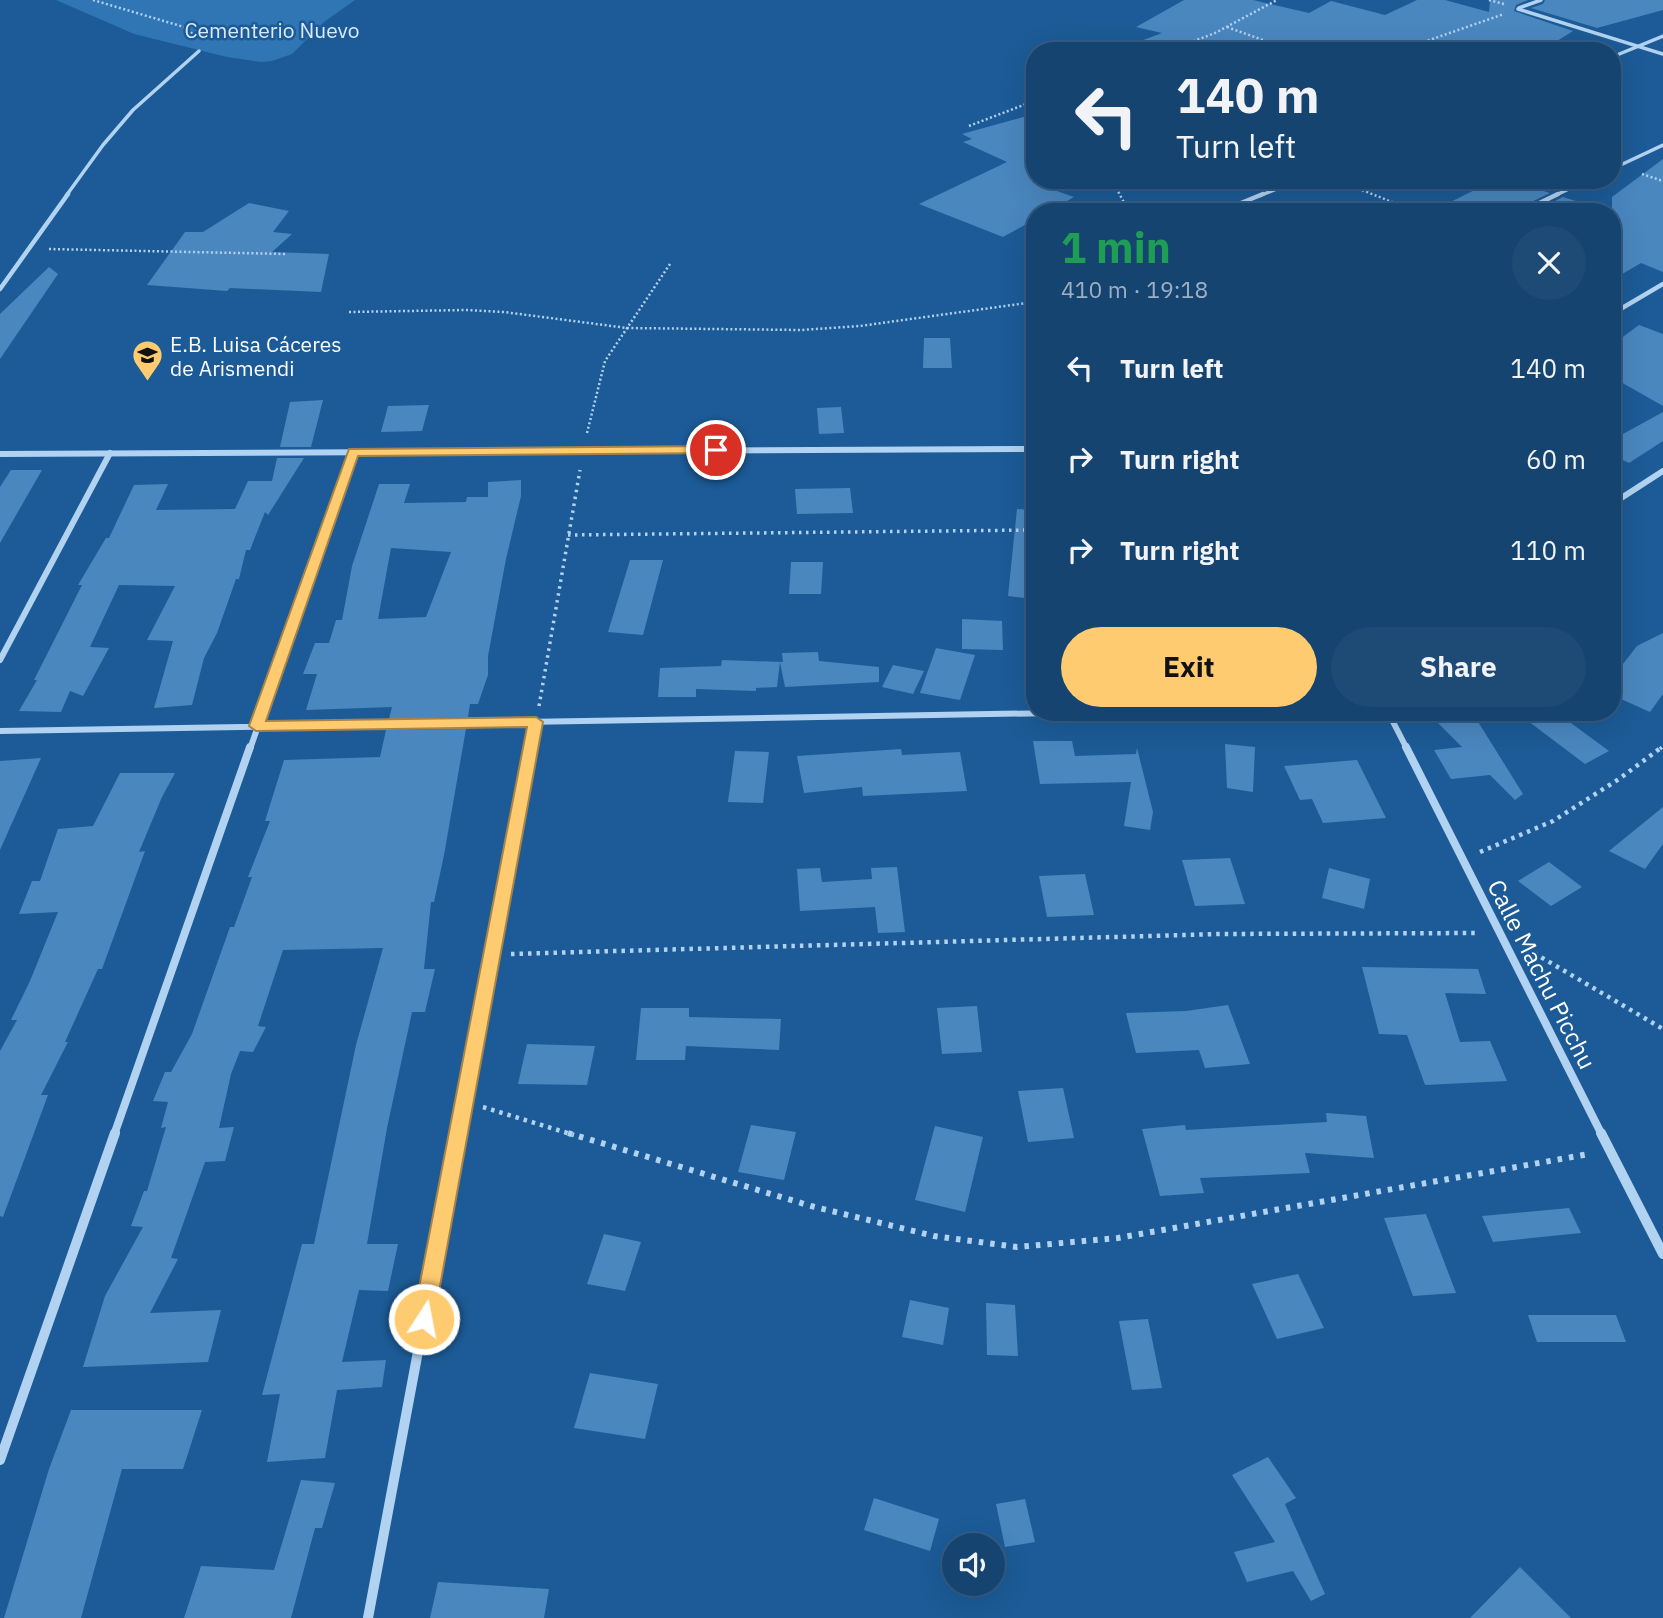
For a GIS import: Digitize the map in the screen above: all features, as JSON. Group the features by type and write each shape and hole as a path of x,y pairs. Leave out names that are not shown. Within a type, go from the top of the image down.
{"street":[{"path":"1518,9 1541,0"},
{"path":"1518,9 1663,54"},
{"path":"1621,53 1663,36"},
{"path":"0,289 103,145 133,110 199,51"},
{"path":"1621,165 1663,145"},
{"path":"1242,203 1276,189"},
{"path":"1540,203 1569,189"},
{"path":"1621,309 1663,284"},
{"path":"0,454 1026,449"},
{"path":"0,1460 354,452"},
{"path":"0,660 110,453"},
{"path":"1621,498 1663,471"},
{"path":"0,731 1026,713"},
{"name":"Calle Machu Picchu","path":"1393,721 1663,1254"},
{"path":"368,1618 536,722"}],"path":[{"path":"93,0 184,27 199,41 199,51"},
{"path":"1190,42 1226,27 1277,0"},
{"path":"1424,42 1518,9"},
{"path":"1226,27 1268,42"},
{"path":"969,125 1026,104"},
{"path":"1360,189 1394,203"},
{"path":"29,249 286,254"},
{"path":"536,722 594,394 605,361 670,264"},
{"path":"349,312 505,312 628,328 802,330 860,326 1026,303"},
{"path":"568,535 1026,530"},
{"path":"1462,859 1553,821 1619,779 1663,746"},
{"path":"492,955 1220,934 1499,933 1663,1029"},
{"path":"464,1102 811,1206 934,1236 1017,1247 1118,1238 1610,1150"}],"green space":[{"name":"Cementerio Nuevo","path":"56,0 355,0 324,22 292,54 261,62 227,57 134,34"}],"building":[{"path":"1184,0 1253,0 1309,13 1331,1 1385,15 1417,0 1445,0 1489,12 1490,0 1528,0 1516,5 1514,11 1573,31 1555,42 1138,42 1162,33 1136,27"},
{"path":"1545,0 1663,0 1663,10 1597,28 1531,8 1543,4"},
{"path":"1026,116 1026,189 1051,189 1074,197 1064,203 1026,203 1026,224 1003,237 919,204 1007,162 963,142 972,139 962,134"},
{"path":"1663,159 1663,272 1641,263 1621,275 1621,203 1612,203 1612,197"},
{"path":"1477,189 1537,189 1550,193 1529,203 1448,203"},
{"path":"1563,197 1582,203 1551,203"},
{"path":"249,203 289,211 273,232 292,234 272,252 329,254 321,292 230,288 227,291 147,285 185,232 203,232"},
{"path":"49,267 58,274 0,359 0,314"},
{"path":"1639,325 1663,334 1663,406 1621,382 1621,338"},
{"path":"924,338 950,338 952,368 923,368"},
{"path":"323,400 311,447 280,447 290,402"},
{"path":"429,405 422,431 381,432 388,406"},
{"path":"841,407 844,433 819,434 817,408"},
{"path":"1663,412 1663,441 1629,463 1621,459 1621,435"},
{"path":"277,458 304,458 268,515 265,512 250,550 246,550 239,579 236,579 217,633 204,658 192,705 154,708 173,641 147,640 175,586 119,585 90,647 109,648 83,696 70,691 61,712 19,711 37,680 34,680 82,585 78,585 106,538 109,538 134,485 168,484 156,510 235,509 248,481 272,481"},
{"path":"11,470 42,470 0,543 0,487"},
{"path":"521,480 521,496 488,656 488,675 478,704 470,704 468,717 389,719 392,707 306,710 317,674 303,674 315,643 329,643 336,620 342,620 352,566 379,484 410,484 404,503 466,502 467,497 488,497 488,482","holes":["391,548 451,552 426,617 378,619"]},
{"path":"850,488 853,513 797,514 795,489"},
{"path":"1017,509 1026,510 1026,598 1008,596"},
{"path":"630,560 663,560 643,635 608,632"},
{"path":"791,562 823,562 821,594 789,594"},
{"path":"962,619 1002,621 1003,650 962,649"},
{"path":"1663,633 1663,694 1650,712 1621,699 1621,666 1637,646"},
{"path":"936,648 975,655 960,700 920,693"},
{"path":"818,652 819,661 879,667 879,682 785,687 780,662 777,687 756,688 756,691 696,689 696,697 658,697 660,668 721,666 722,660 783,662 782,653"},
{"path":"893,665 924,671 913,694 882,687"},
{"path":"1436,721 1478,721 1523,794 1515,800 1490,775 1451,779 1434,750 1462,747"},
{"path":"1528,721 1568,721 1609,751 1585,764"},
{"path":"466,729 444,855 434,902 431,902 424,969 435,969 425,1012 412,1012 387,1128 367,1244 398,1244 388,1291 359,1290 342,1362 386,1360 382,1387 337,1390 325,1458 267,1462 280,1394 262,1395 302,1244 314,1244 356,1045 383,948 283,950 258,1026 266,1027 253,1052 240,1051 231,1074 219,1128 234,1127 225,1161 205,1162 171,1258 178,1259 150,1313 221,1310 208,1362 83,1367 105,1296 143,1227 131,1226 144,1191 147,1191 166,1127 161,1128 168,1102 153,1101 165,1072 171,1072 192,1034 230,927 234,927 252,877 248,877 270,821 265,821 284,760 380,757 386,730"},
{"path":"1033,741 1072,741 1075,756 1136,754 1137,748 1153,812 1150,830 1124,826 1131,782 1040,784"},
{"path":"1225,744 1255,747 1253,792 1227,788"},
{"path":"901,749 902,755 960,752 967,791 863,796 862,787 804,793 797,756"},
{"path":"735,751 769,752 763,803 728,802"},
{"path":"41,758 0,850 0,761"},
{"path":"1357,760 1386,818 1323,823 1312,799 1300,800 1284,766"},
{"path":"120,773 175,773 139,852 145,851 102,969 98,969 65,1042 68,1042 41,1095 48,1095 3,1217 0,1216 0,1051 17,1020 11,1020 58,912 19,914 32,881 40,881 58,829 93,826"},
{"path":"1663,807 1663,844 1645,869 1609,851"},
{"path":"1230,858 1245,904 1195,906 1182,860"},
{"path":"1549,862 1582,887 1551,906 1518,881"},
{"path":"897,867 905,932 878,933 875,907 800,911 797,869 820,868 822,882 872,879 871,868"},
{"path":"1329,868 1370,879 1364,909 1322,898"},
{"path":"1085,874 1094,915 1047,917 1039,876"},
{"path":"1362,967 1478,969 1486,994 1445,993 1460,1042 1490,1041 1507,1081 1425,1085 1407,1035 1379,1034"},
{"path":"1228,1005 1250,1064 1205,1068 1199,1050 1136,1053 1126,1013 1186,1011"},
{"path":"977,1006 982,1052 942,1054 937,1008"},
{"path":"641,1008 689,1008 689,1017 781,1019 779,1050 686,1046 685,1060 636,1060"},
{"path":"527,1044 595,1046 587,1085 518,1084"},
{"path":"1063,1088 1074,1138 1028,1142 1018,1091"},
{"path":"1326,1113 1366,1116 1374,1158 1305,1153 1310,1173 1200,1178 1204,1193 1160,1196 1142,1129 1185,1125 1186,1130 1327,1122"},
{"path":"751,1125 796,1132 784,1180 738,1172"},
{"path":"935,1126 983,1137 965,1212 915,1200"},
{"path":"1569,1208 1581,1233 1493,1242 1482,1216"},
{"path":"1426,1214 1456,1293 1413,1296 1384,1218"},
{"path":"604,1234 641,1242 625,1291 587,1284"},
{"path":"1298,1274 1324,1328 1277,1339 1252,1284"},
{"path":"910,1300 949,1308 943,1345 902,1337"},
{"path":"986,1303 1015,1305 1018,1356 987,1355"},
{"path":"1528,1315 1616,1315 1626,1342 1537,1342"},
{"path":"1148,1319 1162,1388 1132,1390 1119,1321"},
{"path":"590,1373 658,1384 645,1439 574,1428"},
{"path":"71,1410 202,1410 183,1469 122,1469 81,1618 4,1618 49,1469"},
{"path":"1268,1457 1296,1498 1285,1504 1325,1594 1311,1601 1293,1571 1247,1582 1234,1552 1275,1542 1232,1475"},
{"path":"301,1480 335,1483 322,1528 315,1528 291,1618 184,1618 201,1566 274,1570"},
{"path":"874,1498 939,1519 930,1551 864,1530"},
{"path":"1025,1499 1035,1542 1005,1547 1005,1533 1002,1533 996,1504"},
{"path":"1520,1567 1571,1618 1470,1618"},
{"path":"438,1582 549,1589 544,1618 430,1618"}],"place":[{"name":"E.B. Luisa Cáceres de Arismendi","path":"147,383"}],"route":[{"path":"424,1319 536,722 256,726 354,452 716,450"}]}
